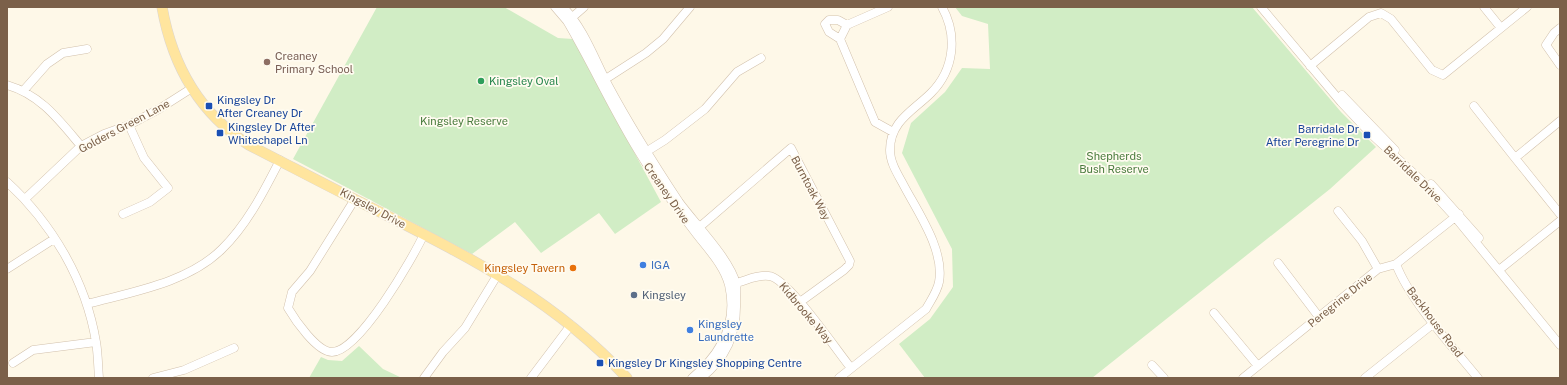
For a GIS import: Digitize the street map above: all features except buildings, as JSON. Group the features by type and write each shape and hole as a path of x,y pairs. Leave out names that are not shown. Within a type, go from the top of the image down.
{"main road":[{"name":"Kingsley Drive","path":"156,7 163,41 176,71 189,90 210,113 229,130 249,145 279,163 534,296 605,355 627,378"},
{"name":"Kingsley Drive","path":"162,7 168,39 189,90"},
{"name":"Kingsley Drive","path":"570,327 619,378"}],"street":[{"name":"Creaney Drive","path":"555,7 568,17"},
{"name":"Creaney Drive","path":"563,7 643,154 697,230 725,262 732,284 736,321 733,335 725,352 714,367 701,378"},
{"path":"568,17 576,7"},
{"path":"568,17 584,7"},
{"path":"602,81 646,54 663,39 690,7"},
{"path":"840,39 847,25 888,7"},
{"path":"839,378 926,309 934,296 939,282 940,269 937,249 891,158 890,144 893,132 902,118 937,86 948,68 953,41 952,29 942,7"},
{"name":"Barridale Drive","path":"1261,7 1312,64 1457,215 1560,337"},
{"name":"Barridale Drive","path":"1268,7 1312,64"},
{"path":"1484,7 1501,28"},
{"path":"1312,64 1369,17 1376,14 1386,15 1391,19 1432,70 1443,75 1527,7"},
{"path":"847,25 838,20 829,20 825,24 829,32 840,39 875,122 893,132"},
{"path":"1560,28 1554,33 1546,45 1560,65"},
{"path":"24,90 47,64 63,53 87,49"},
{"path":"643,154 705,109 737,72 761,58"},
{"path":"7,85 24,90 50,110 81,146"},
{"name":"Golders Green Lane","path":"25,199 81,146 104,134 129,125 159,109 189,90"},
{"path":"1474,106 1560,214"},
{"path":"1514,158 1560,121"},
{"path":"123,214 150,202 168,188 144,158 129,125"},
{"name":"Burntoak Way","path":"697,230 791,148 850,261 849,265 844,270 800,302"},
{"path":"87,304 165,282 191,271 221,250 244,224 279,163"},
{"path":"7,182 25,199 54,239 75,274 87,304 96,342 99,378"},
{"path":"354,202 310,270 292,292 288,308 310,338 325,351 334,352 340,350 359,334 400,278 423,237"},
{"path":"1338,211 1362,241 1378,269"},
{"name":"Peregrine Drive","path":"1243,378 1378,269 1396,264 1457,215"},
{"path":"1501,268 1560,221"},
{"path":"7,269 54,239"},
{"path":"1278,264 1320,317"},
{"name":"Backhouse Road","path":"1396,264 1401,277 1434,323 1478,378"},
{"name":"Barridale Drive","path":"1501,268 1560,345"},
{"path":"424,378 442,352 465,328 497,276"},
{"name":"Kidbrooke Way","path":"732,284 759,276 770,276 781,281 800,302 851,368"},
{"name":"Creaney Drive","path":"692,378 709,363 728,334 731,321 732,284"},
{"path":"1214,313 1258,366"},
{"path":"1365,378 1434,323"},
{"path":"531,378 570,327"},
{"path":"12,363 33,350 96,342"},
{"path":"153,378 184,370 234,348"},
{"path":"1152,365 1164,378"}],"green space":[{"name":"Kingsley Reserve","path":"377,7 504,7 558,38 573,39 661,202 615,234 599,213 541,253 515,222 472,254 293,159"},
{"name":"Shepherds Bush Reserve","path":"955,7 1252,7 1341,112 1376,147 1330,189 1092,378 925,378 899,344 930,319 953,287 952,249 902,153 911,123 945,92 962,68 990,69 988,24 962,16"},
{"path":"359,346 383,369 402,378 309,378 321,357 328,360 342,361"}],"place":[{"name":"Creaney Primary School","path":"267,62"},
{"name":"Kingsley Oval","path":"481,81"},
{"name":"Kingsley Dr After Creaney Dr","path":"209,106"},
{"name":"Kingsley Dr After Whitechapel Ln","path":"220,133"},
{"name":"Barridale Dr After Peregrine Dr","path":"1367,135"},
{"name":"IGA","path":"643,265"},
{"name":"Kingsley Tavern","path":"573,268"},
{"name":"Kingsley","path":"634,295"},
{"name":"Kingsley Laundrette","path":"690,330"},
{"name":"Kingsley Dr Kingsley Shopping Centre","path":"600,363"}]}
